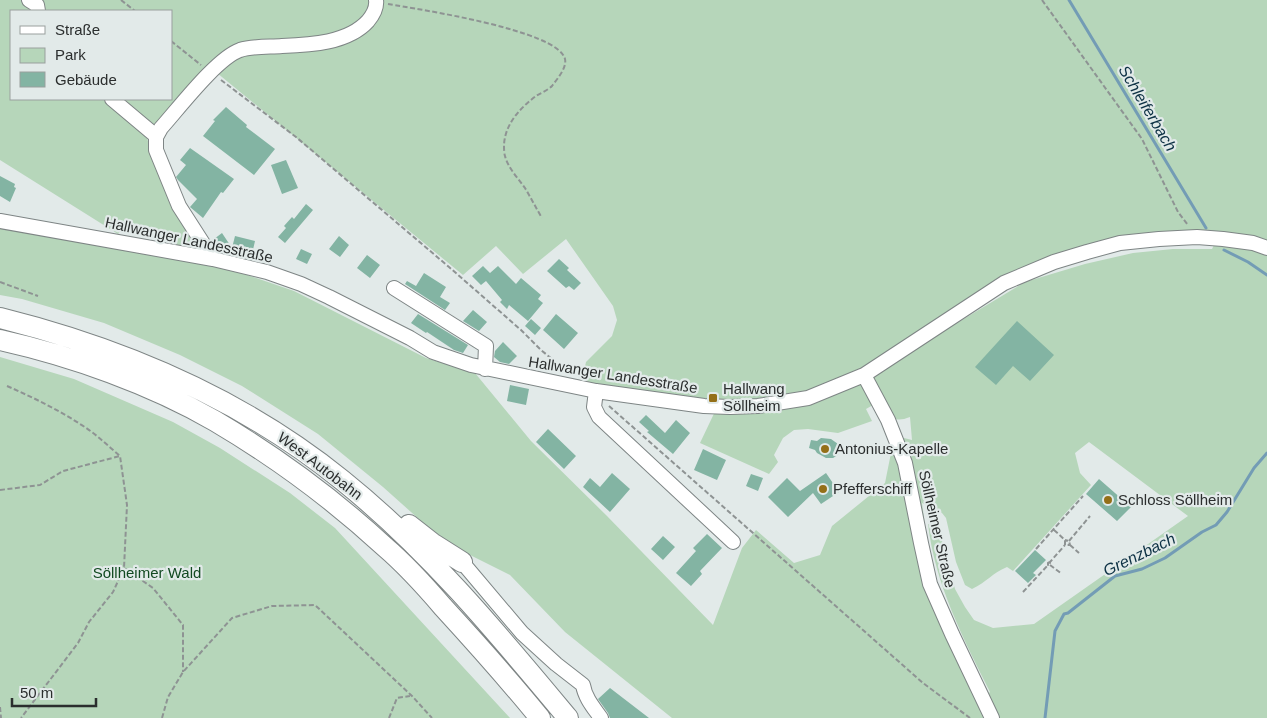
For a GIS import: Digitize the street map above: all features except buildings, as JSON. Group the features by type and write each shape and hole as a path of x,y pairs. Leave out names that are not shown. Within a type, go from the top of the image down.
{"highway":[{"name":"West Autobahn","path":"0,318 42,328 127,357 203,391 270,428 342,479 385,517 453,584 568,718"},
{"name":"West Autobahn","path":"0,340 51,353 160,394 214,421 289,468 338,506 387,548 468,634 540,718"},
{"path":"385,517 405,521 426,539 462,562"}],"street":[{"path":"29,0 37,6 38,10"},
{"path":"213,259 179,206 156,150 156,136 224,58 240,50 323,42 344,37 362,28 371,18 377,1"},
{"path":"113,100 156,136"},
{"name":"Hallwanger Landesstraße","path":"0,221 252,267 281,276 329,297 410,338 433,352 485,369 596,392 704,406 758,406 808,398 864,375 1004,283 1054,262 1120,243 1159,238 1197,237 1243,242 1267,248"},
{"path":"394,288 486,346 485,369"},
{"name":"Söllheimer Straße","path":"864,375 888,420 905,463 930,584 992,718"},
{"path":"596,392 594,407 599,417 733,542"},
{"path":"462,562 522,634 583,685 591,704 601,718"}],"path":[{"path":"121,0 134,10"},
{"path":"1042,0 1142,138 1178,212 1197,237"},
{"path":"377,1 459,16 537,38 559,49 565,59 564,68 550,88 536,96 513,118 506,130 504,143 505,156 511,169 542,218"},
{"path":"0,282 38,296"},
{"path":"7,386 36,399 80,423 120,456 127,505 124,568 113,592 89,622 78,643 21,718"},
{"path":"0,490 40,485 63,471 120,456"},
{"path":"1036,549 1083,496"},
{"path":"1069,541 1090,516"},
{"path":"1053,530 1064,540 1069,541"},
{"path":"1024,592 1065,545 1064,540"},
{"path":"1069,541 1070,545 1079,553"},
{"path":"1065,545 1070,545"},
{"path":"1050,564 1062,574"},
{"path":"124,568 153,588 183,625 183,672"},
{"path":"162,718 168,697 183,672 232,618 272,606 314,605 412,696 432,718"},
{"path":"389,718 397,698 412,696"},
{"path":"0,707 1,718"}],"green space":[{"path":"0,0 1267,0 1267,241 1195,231 1021,268 987,286 948,311 957,323 1025,282 1085,264 1133,253 1173,249 1212,249 1215,243 1267,253 1267,718 672,718 565,632 510,575 468,554 430,529 383,487 318,434 242,386 180,355 104,323 22,299 0,295 0,228 42,234 233,270 294,291 426,358 475,373 531,441 713,625 742,548 756,530 794,563 820,555 832,526 885,483 892,448 904,438 912,440 910,417 895,419 873,405 866,409 872,421 838,433 808,429 794,430 783,438 774,455 778,462 769,474 700,443 720,401 595,386 587,381 583,375 586,362 612,336 617,320 613,306 566,239 523,274 496,246 463,275 211,68 146,135 158,172 200,249 168,243 153,229 124,227 118,234 0,160","holes":["1089,442 1188,516 1034,624 993,628 974,620 965,607 955,589 939,530 928,524 937,568 944,589 960,631 989,693 955,627 938,586 930,555 922,503 942,513 946,518 956,562 965,585 972,589 1007,567 1013,571 1091,485 1080,473 1075,453"]},
{"name":"Söllheimer Wald","path":"0,357 74,379 173,422 220,448 290,493 335,528 510,718 0,718"}],"waterway":[{"name":"Schleiferbach","path":"1069,0 1206,228"},
{"name":"Schleiferbach","path":"1224,250 1248,262 1267,275"},
{"name":"Grenzbach","path":"1045,718 1055,631 1064,614 1068,613 1115,576 1142,569 1165,558 1202,532 1216,525 1227,512 1254,468 1267,453"}],"place":[{"name":"Hallwang Söllheim","path":"713,398"},
{"name":"Antonius-Kapelle","path":"825,449"},
{"name":"Pfefferschiff","path":"823,489"},
{"name":"Schloss Söllheim","path":"1108,500"}]}
